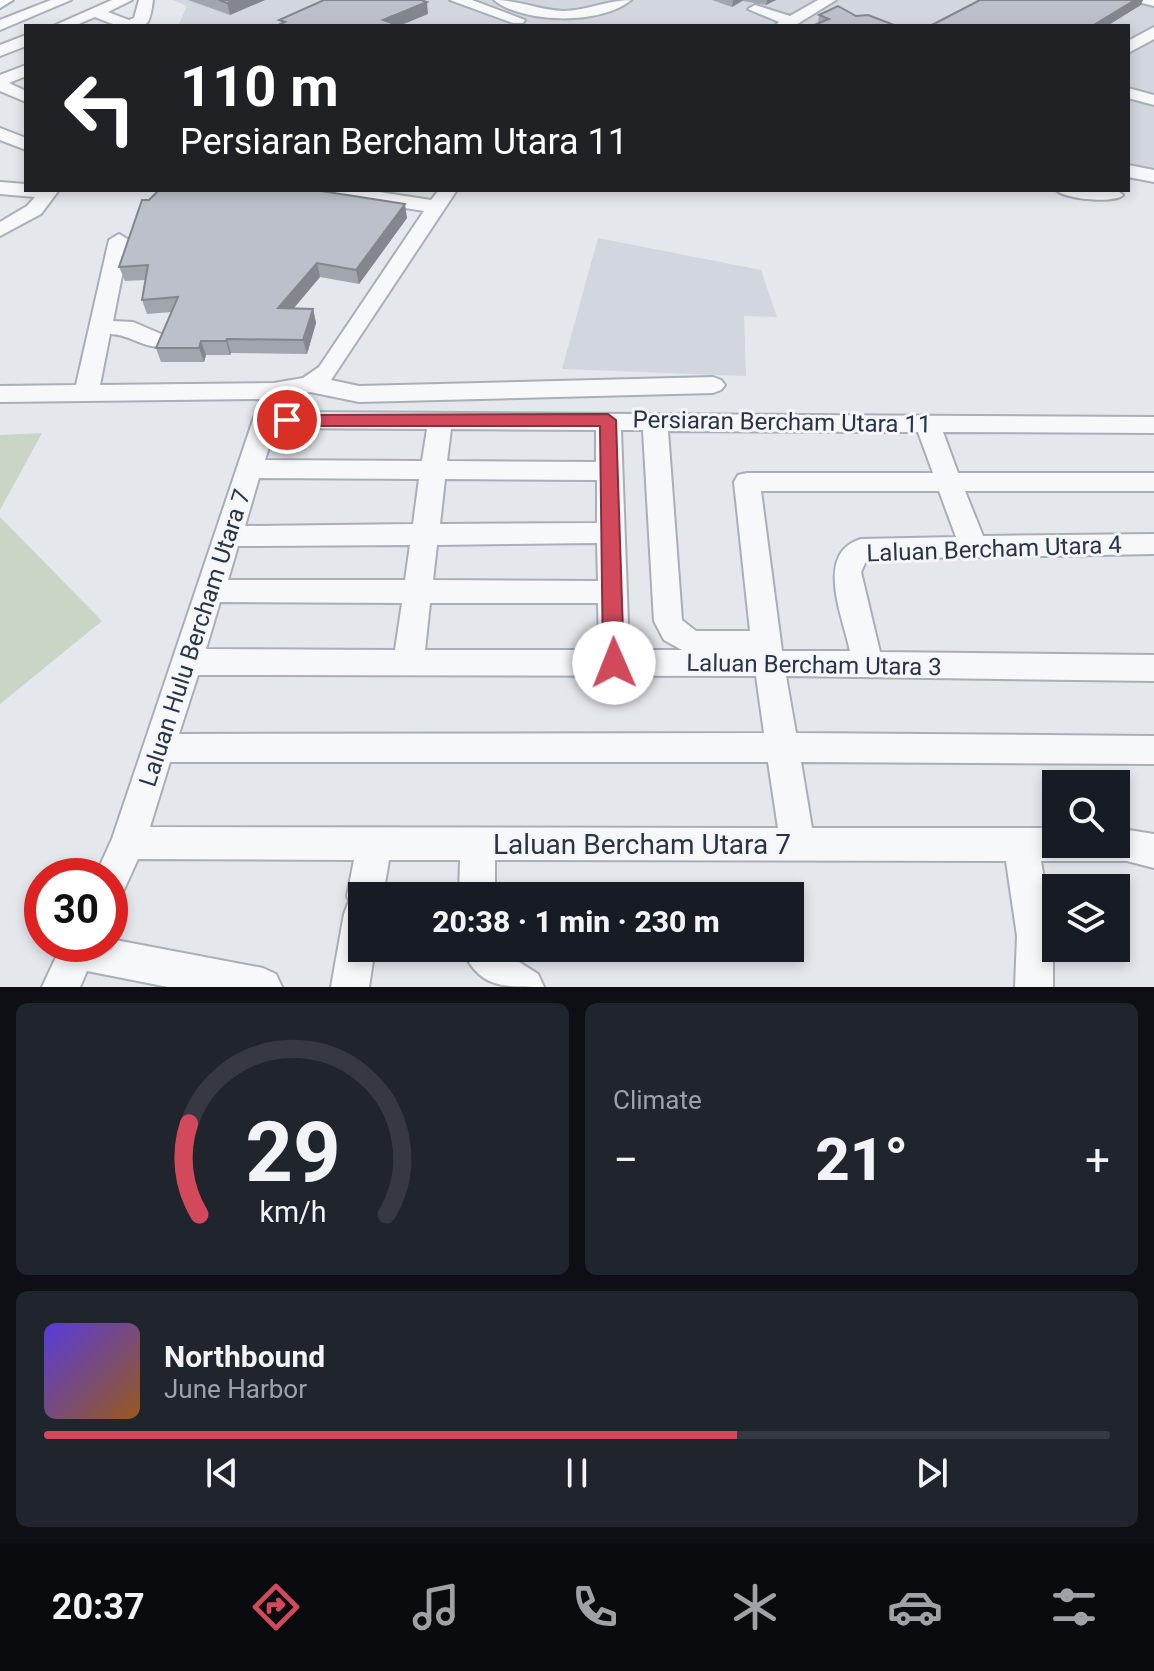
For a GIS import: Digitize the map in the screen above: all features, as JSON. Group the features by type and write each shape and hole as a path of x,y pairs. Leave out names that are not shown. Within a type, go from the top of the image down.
{"street":[{"path":"0,25 24,20 64,0"},
{"path":"66,24 125,0"},
{"path":"134,24 141,21 146,0"},
{"path":"457,0 502,8 531,24"},
{"path":"488,24 502,8 525,3 570,17 624,0"},
{"path":"1147,0 1154,2"},
{"path":"755,9 788,24 827,1 843,10"},
{"path":"0,8 24,20"},
{"path":"95,12 125,24"},
{"path":"1130,46 1154,32"},
{"path":"0,51 24,41"},
{"path":"1130,47 1154,54"},
{"path":"0,83 24,71"},
{"path":"0,83 24,96"},
{"path":"1130,94 1154,100"},
{"path":"0,133 24,144"},
{"path":"1130,171 1154,176"},
{"path":"0,188 24,189"},
{"path":"0,230 34,210 49,192"},
{"path":"310,384 327,372 442,198 358,192"},
{"path":"1085,192 1114,195"},
{"path":"87,391 119,240"},
{"path":"100,328 125,327 158,341"},
{"path":"0,394 274,391 310,384 359,394 713,385"},
{"name":"Laluan Hulu Bercham Utara 7","path":"121,858 274,391"},
{"name":"Persiaran Bercham Utara 11","path":"265,420 927,423 1151,431"},
{"path":"608,420 614,663"},
{"path":"408,663 440,421"},
{"path":"655,421 671,631 689,642 767,653"},
{"path":"927,423 973,547"},
{"path":"250,469 609,471"},
{"path":"797,843 767,653 747,482 1154,482"},
{"path":"228,536 611,533"},
{"name":"Laluan Bercham Utara 4","path":"868,666 847,572 850,558 861,549 1154,544"},
{"path":"210,591 612,592"},
{"name":"Laluan Bercham Utara 3","path":"187,662 614,663 767,653 868,666 1154,668"},
{"path":"159,748 1004,747 1154,750"},
{"name":"Laluan Bercham Utara 7","path":"128,843 1127,845 1154,851"},
{"path":"367,882 374,844"},
{"path":"477,882 478,844"},
{"path":"1021,845 1035,936 1034,987"},
{"path":"128,958 263,987"},
{"path":"61,987 73,962"},
{"path":"350,987 354,962"},
{"path":"485,962 525,987"}],"shaded area":[{"path":"173,0 1154,0 1154,182 1130,180 1130,24 179,24 187,6"},
{"path":"598,238 761,270 777,317 744,316 746,376 562,369"}],"green space":[{"path":"42,433 0,510 0,435"},
{"path":"0,517 102,621 0,704"}],"building":[{"path":"324,0 427,2 383,20 394,24 280,24 285,22 279,20"},
{"path":"980,0 1135,0 1095,24 934,24"},
{"path":"838,6 856,16 868,15 891,24 817,24 829,19 819,15"},
{"path":"157,192 328,192 405,204 356,270 317,263 278,308 313,309 303,340 227,339 201,341 199,348 156,348 178,297 142,300 148,265 119,267 142,200 149,200"}],"route":[{"path":"287,420 608,420 614,663"}]}
